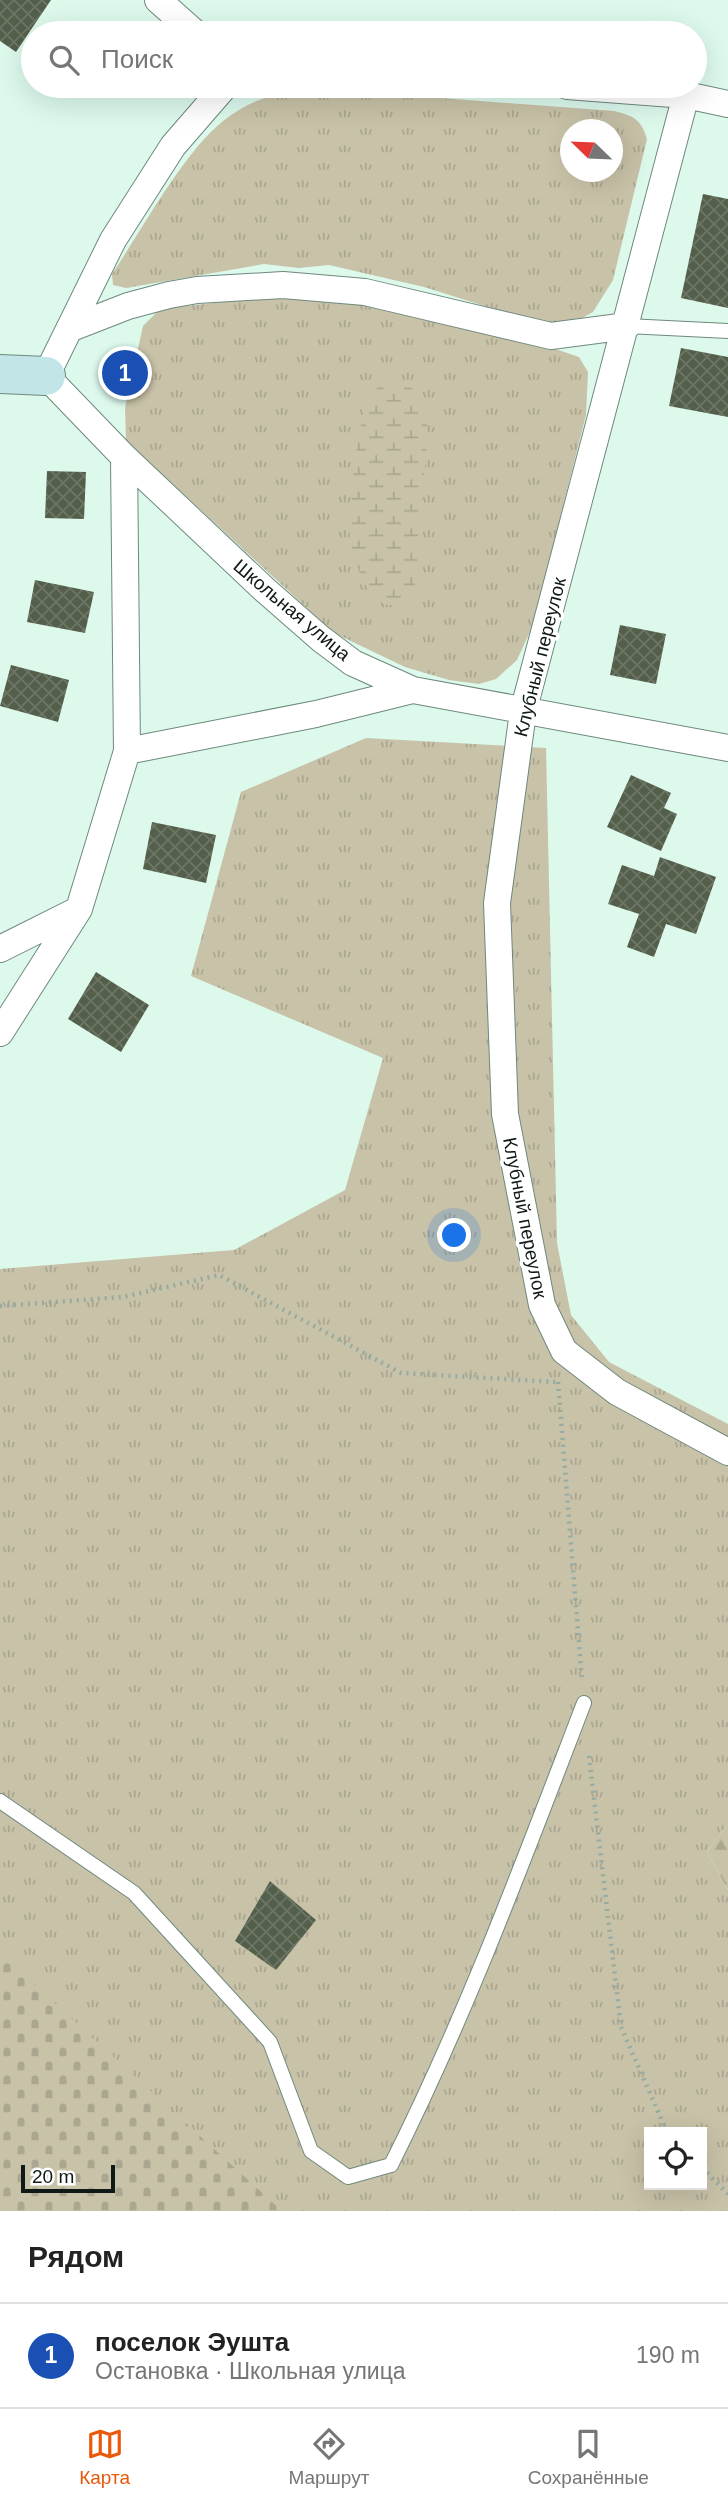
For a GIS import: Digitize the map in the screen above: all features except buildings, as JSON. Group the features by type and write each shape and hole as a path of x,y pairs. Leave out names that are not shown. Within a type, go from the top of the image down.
{"street":[{"path":"158,0 182,21"},
{"path":"0,374 46,376 113,240 173,146 215,98"},
{"name":"Клубный переулок","path":"564,1351 542,1305 505,1114 497,902 523,712 685,98"},
{"path":"700,98 728,104"},
{"path":"69,329 128,306 169,295 197,290 283,285 365,292 551,336 627,326"},
{"name":"Школьная улица","path":"46,376 124,457 321,639 353,663 413,690 728,748"},
{"path":"0,1033 79,909 127,751 124,457"},
{"path":"127,751 316,714 413,690"},
{"path":"0,950 79,909"},
{"path":"564,1351 617,1392 728,1452"}],"lane":[{"path":"627,326 728,331"},
{"path":"0,1801 134,1893 270,2042 311,2151 348,2177 391,2165 397,2154 498,1928 584,1703"}],"path":[{"path":"0,1306 123,1297 219,1275 401,1373 558,1382"},
{"path":"564,1351 558,1382 584,1703 621,2027 665,2127"},
{"path":"707,2173 728,2194"}],"green space":[{"path":"263,98 440,98 614,111 636,119 647,139 613,280 593,312 568,326 542,324 424,287 329,265 299,268 264,264 126,288 113,285 112,274 178,172 208,135 232,114"},
{"path":"265,297 381,304 535,342 579,357 588,372 586,415 533,625 517,660 496,679 479,684 449,680 405,667 334,633 126,441 125,408 143,326 160,309"},
{"path":"400,383 417,391 427,410 426,454 415,583 410,601 390,605 373,596 360,572 350,538 350,508 358,440 371,394 381,386"},
{"path":"366,738 546,748 557,1243 571,1315 609,1362 728,1424 728,1823 707,1852 728,1890 728,2211 0,2211 0,1269 234,1250 345,1190 383,1058 191,976 241,792"},
{"path":"728,1823 728,1890 707,1852"},
{"path":"0,1953 282,2211 0,2211"}],"place":[{"name":"поселок Эушта","path":"125,373"}]}
